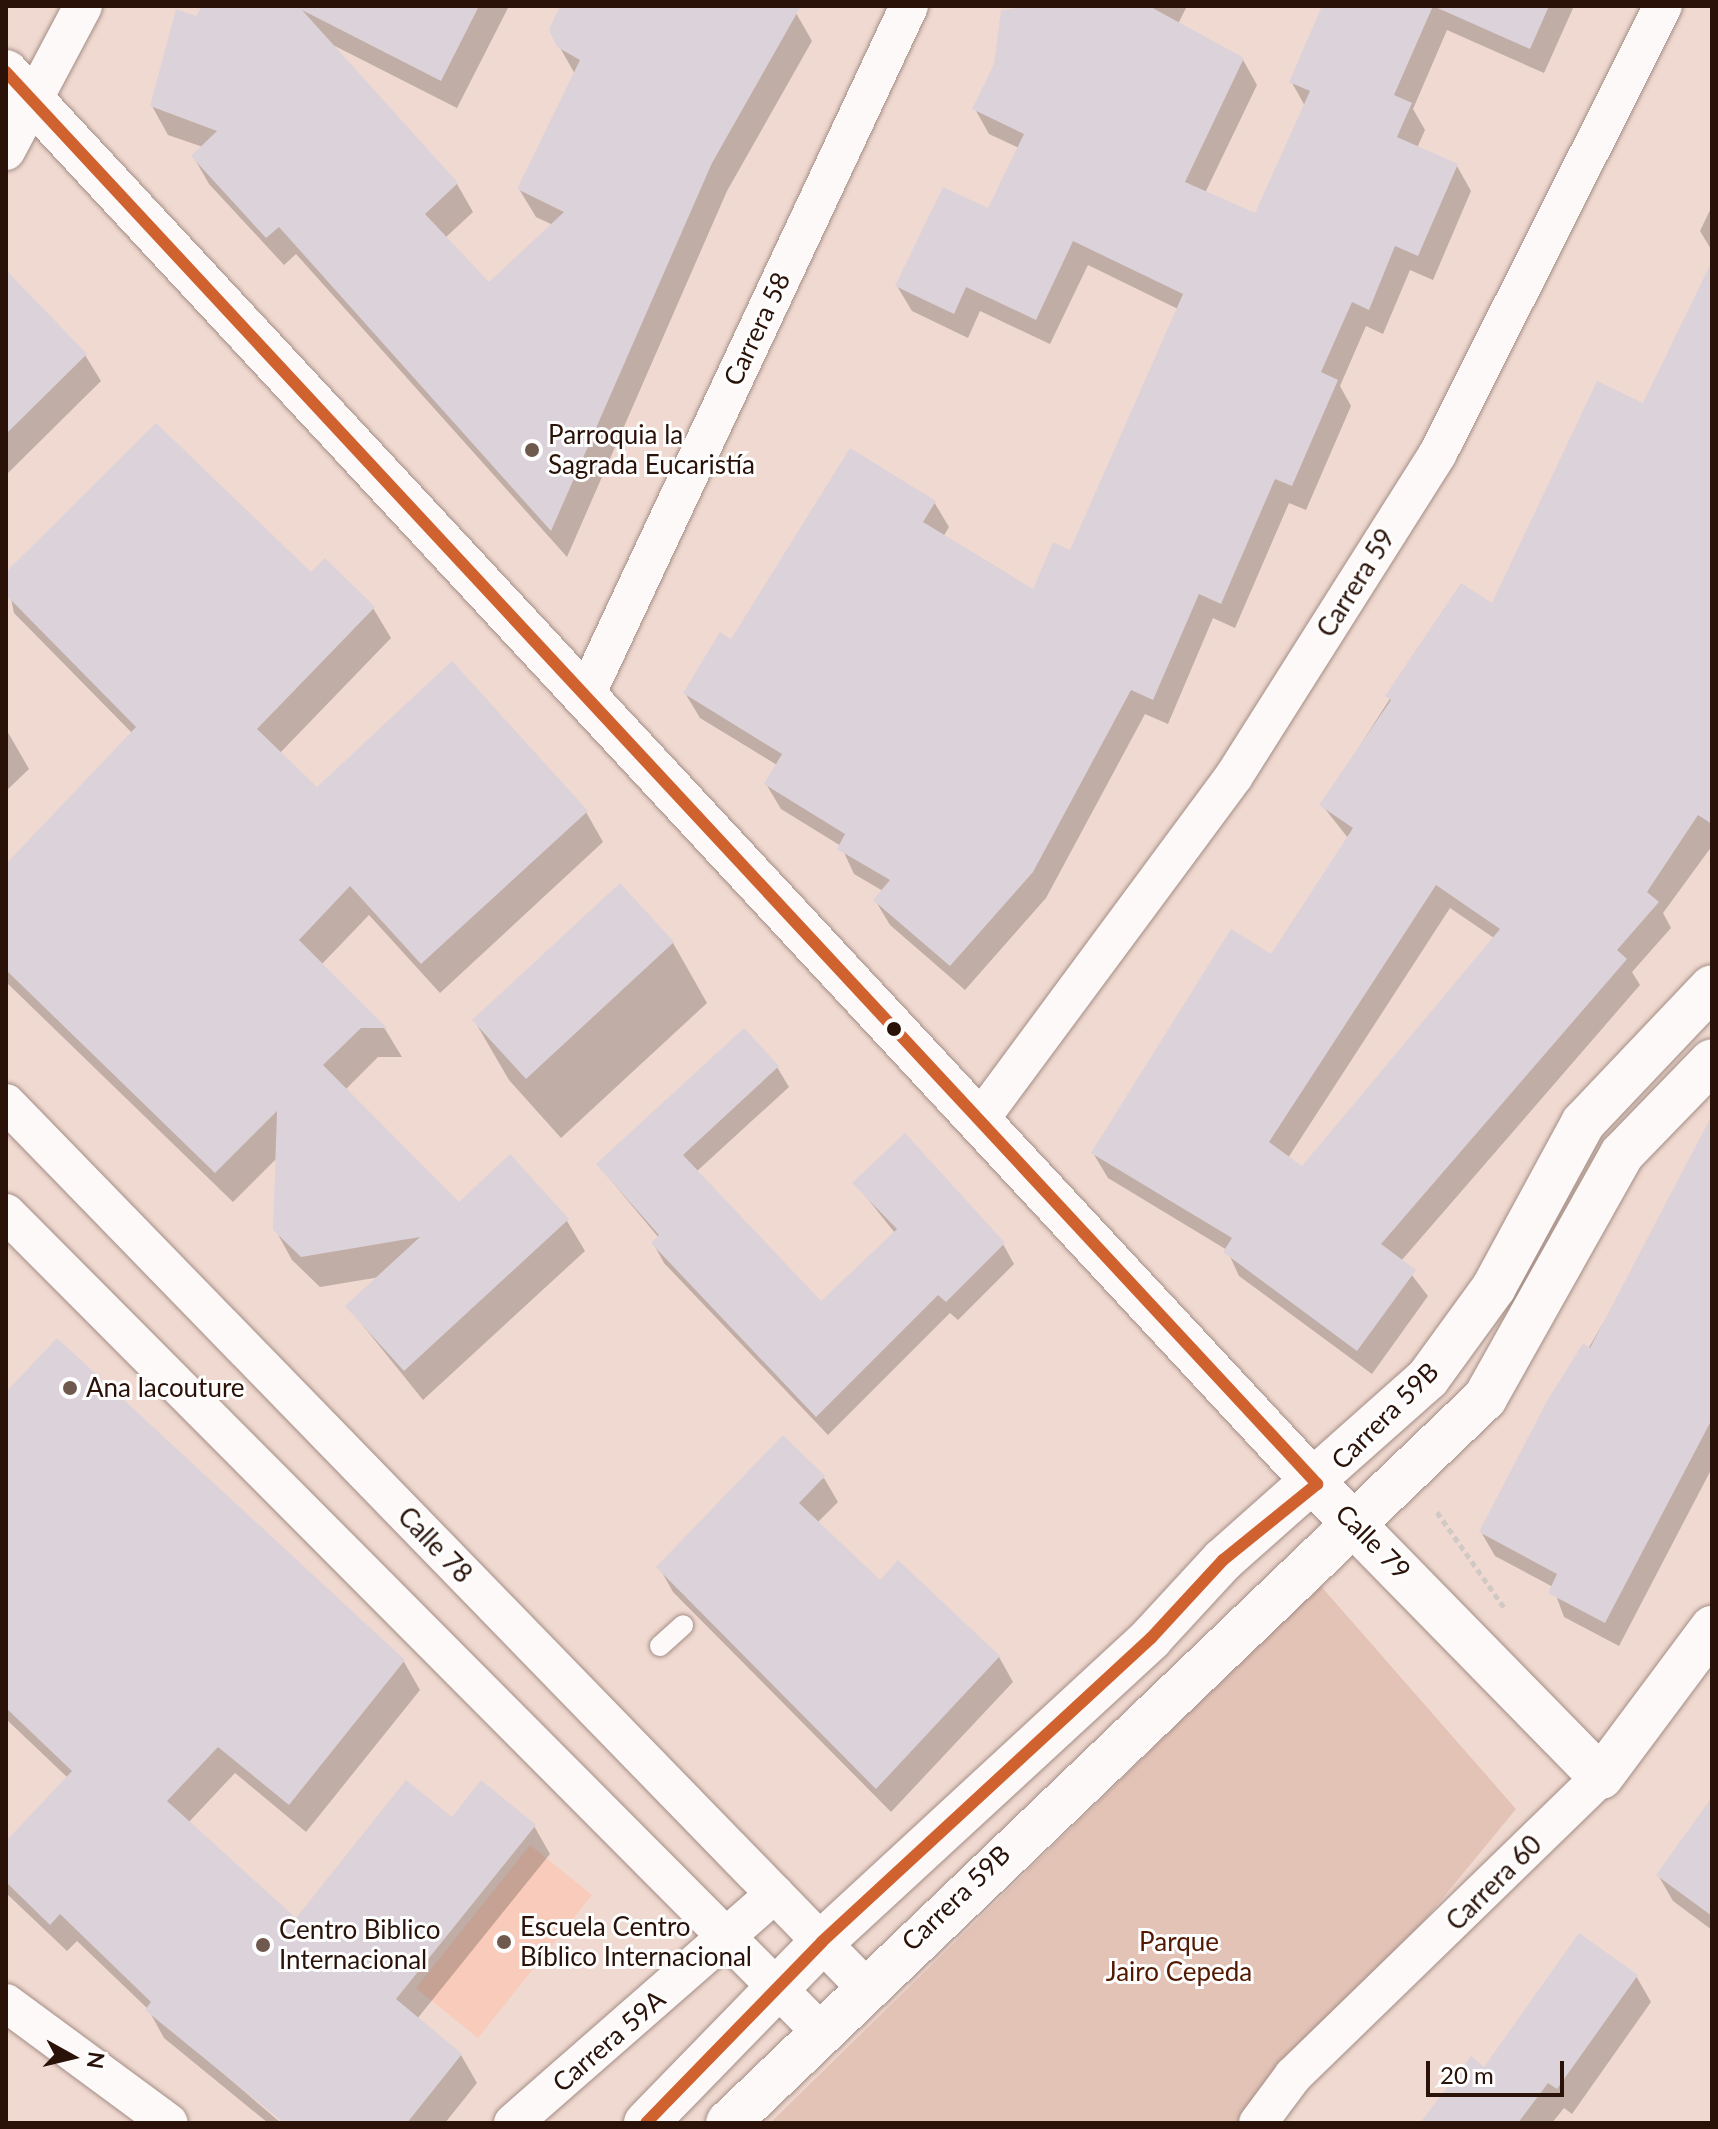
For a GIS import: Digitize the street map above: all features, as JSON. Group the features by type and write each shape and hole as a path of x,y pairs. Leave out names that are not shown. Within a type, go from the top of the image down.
{"street":[{"path":"6,151 20,87 83,6"},
{"name":"Carrera 58","path":"586,695 909,6"},
{"name":"Carrera 59","path":"981,1118 1234,776 1438,453 1663,6"},
{"name":"Calle 79","path":"20,87 981,1118 1355,1526 1601,1777"},
{"name":"Carrera 59B","path":"646,2123 822,1942 1151,1638 1223,1560 1317,1484 1428,1378 1494,1287 1583,1123 1712,987"},
{"name":"Carrera 59B","path":"728,2123 864,1986 1267,1600 1355,1526 1485,1398 1622,1154 1712,1061"},
{"name":"Calle 78","path":"6,1103 864,1986"},
{"path":"6,1213 732,1936 819,2030"},
{"name":"Carrera 60","path":"1258,2123 1293,2076 1601,1777 1712,1628"},
{"name":"Carrera 59A","path":"513,2123 732,1936 775,1894"},
{"path":"6,2003 169,2123"}],"lane":[{"path":"660,1646 683,1625"}],"path":[{"path":"1437,1512 1516,1625"}],"shaded area":[{"name":"Escuela Centro Bíblico Internacional","path":"530,1845 592,1895 478,2038 416,1988"}],"green space":[{"name":"Parque Jairo Cepeda","path":"1320,1585 1516,1809 1258,2123 770,2123"}],"building":[{"path":"202,6 479,6 441,81 302,10 458,183 425,214 489,282 564,212 517,189 580,60 557,47 549,30 560,6 801,6 712,163 551,531 279,227 266,238 191,156 217,131 150,106 176,9 196,16"},
{"path":"1037,6 1149,6 1244,58 1185,182 1255,213 1310,91 1289,82 1322,6 1433,6 1394,95 1412,103 1397,137 1458,164 1418,256 1395,246 1369,310 1352,302 1321,372 1338,380 1292,486 1275,479 1221,604 1199,594 1153,700 1131,690 1033,872 950,966 873,900 890,880 837,849 845,834 764,784 782,754 683,693 720,632 731,639 850,448 936,501 923,522 1033,589 1053,542 1070,550 1183,294 1073,241 1036,320 966,287 954,314 895,286 943,187 988,208 1024,134 972,109 994,64 1001,10"},
{"path":"1433,6 1549,6 1530,49"},
{"path":"1712,261 1712,824 1698,815 1647,892 1659,902 1617,950 1627,959 1381,1244 1416,1270 1357,1351 1223,1252 1232,1238 1091,1153 1231,929 1271,954 1353,828 1319,805 1391,700 1385,696 1461,583 1492,603 1597,381 1643,403","holes":["1436,885 1500,929 1302,1166 1269,1142"]},
{"path":"6,270 87,354 6,434"},
{"path":"156,423 311,572 325,558 375,607 257,729 317,787 452,661 588,811 421,964 350,886 299,940 387,1028 361,1028 323,1065 459,1202 510,1154 569,1219 404,1371 345,1306 420,1237 301,1257 273,1230 277,1111 215,1173 6,970 6,864 136,727 6,595 6,572"},
{"path":"620,883 674,942 526,1079 472,1020"},
{"path":"744,1028 779,1066 683,1155 821,1301 897,1229 852,1183 905,1133 1005,1243 946,1302 938,1295 816,1417 651,1243 659,1235 596,1164"},
{"path":"1712,1115 1712,1419 1605,1623 1548,1593 1557,1574 1479,1532 1546,1403 1583,1343 1590,1348"},
{"path":"57,1338 405,1660 289,1805 218,1747 167,1801 296,1918 406,1780 452,1817 481,1780 536,1825 396,1999 462,2054 407,2123 284,2123 145,2010 151,2002 60,1914 50,1925 6,1882 6,1841 72,1771 6,1708 6,1392"},
{"path":"783,1435 825,1476 799,1503 880,1580 898,1560 1000,1656 876,1789 656,1567"},
{"path":"1712,1797 1712,1916 1656,1875"},
{"path":"1579,1933 1638,1975 1557,2089 1548,2083 1518,2123 1420,2123 1471,2056 1484,2067"}],"transit line":[{"path":"6,72 1317,1484 1223,1560 1151,1638 822,1942 646,2123"}],"place":[{"name":"Parroquia la Sagrada Eucaristía","path":"532,450"},
{"name":"Ana lacouture","path":"70,1388"},
{"name":"Escuela Centro Bíblico Internacional","path":"504,1942"},
{"name":"Centro Biblico Internacional","path":"263,1945"}]}
